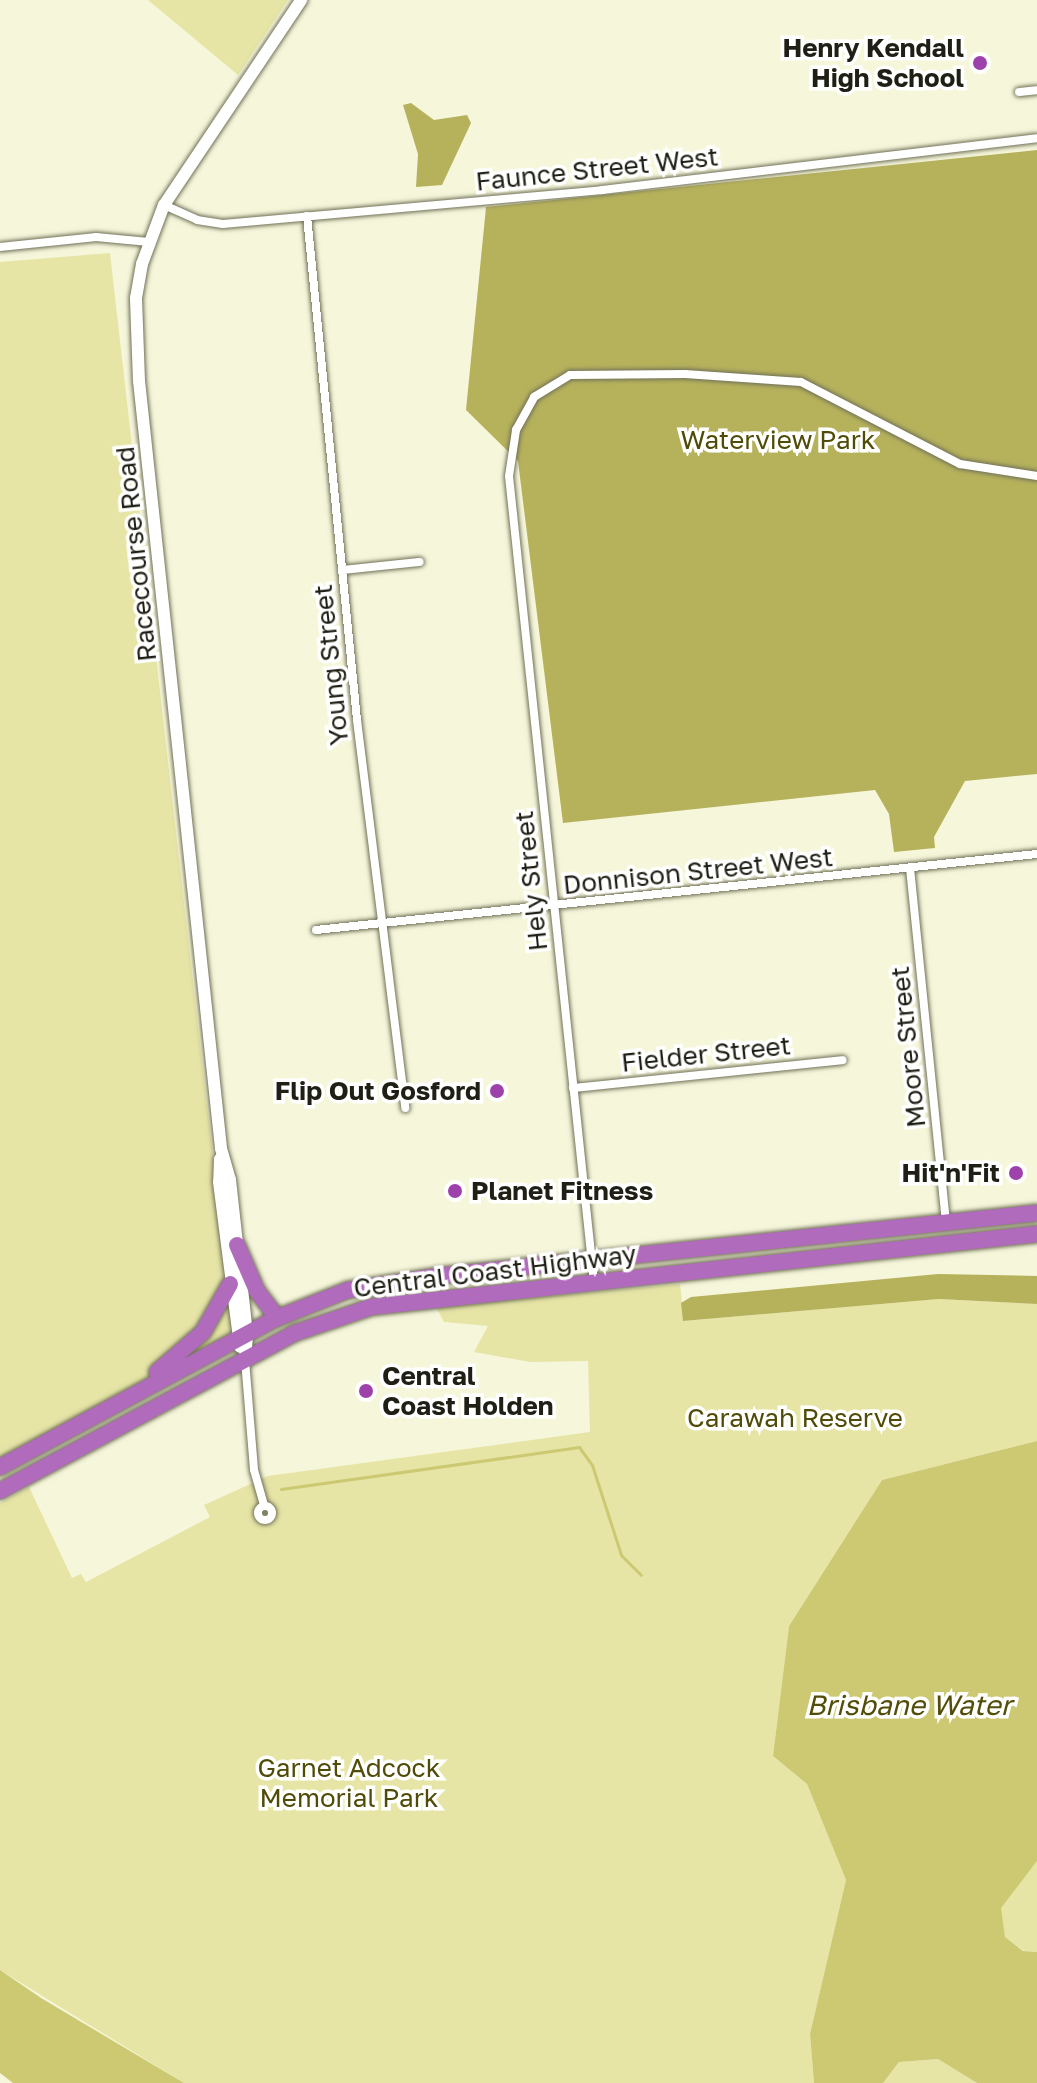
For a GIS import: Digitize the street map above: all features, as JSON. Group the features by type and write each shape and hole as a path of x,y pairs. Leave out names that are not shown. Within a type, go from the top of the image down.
{"highway":[{"name":"Central Coast Highway","path":"0,1467 277,1318 370,1285 1037,1212"},
{"name":"Central Coast Highway","path":"0,1491 311,1326 371,1307 1037,1234"},
{"path":"933,1246 1037,1242"},
{"path":"237,1245 258,1294 277,1318"},
{"path":"69,1430 173,1362 210,1323 230,1284"}],"main road":[{"name":"Racecourse Road","path":"245,1359 237,1245 221,1148 138,367 136,298 149,242 164,205 301,0"},
{"name":"Racecourse Road","path":"221,1148 219,1182 230,1284 242,1336"}],"street":[{"path":"1019,92 1037,90"},
{"name":"Faunce Street West","path":"164,205 206,223 307,216 602,190 1037,138"},
{"name":"Young Street","path":"307,216 342,570 405,1108"},
{"path":"0,247 96,237 149,242"},
{"name":"Hely Street","path":"594,1282 509,476 516,430 534,397 570,375 685,374 801,382 960,464 1037,476"},
{"path":"342,570 420,562"},
{"name":"Donnison Street West","path":"316,930 1037,854"},
{"name":"Moore Street","path":"910,868 946,1222"},
{"name":"Fielder Street","path":"573,1088 843,1060"},
{"path":"245,1359 254,1470 264,1506"}],"green space":[{"path":"148,0 288,0 238,75"},
{"path":"411,103 434,120 467,115 471,123 442,185 416,187 418,154 403,105"},
{"name":"Waterview Park","path":"1037,150 1037,774 965,781 934,837 935,848 894,852 889,814 875,790 563,823 518,461 466,410 486,207"},
{"path":"110,253 233,1333 0,1463 0,262"},
{"path":"938,1274 1037,1276 1037,1304 939,1299 683,1321 681,1303 691,1297"},
{"name":"Garnet Adcock Memorial Park","path":"680,1284 684,1321 939,1299 1037,1304 1037,1441 882,1480 789,1626 773,1756 807,1784 846,1880 810,2034 814,2083 184,2083 0,1970 0,1503 29,1487 72,1578 81,1574 86,1582 210,1517 204,1505 268,1476 590,1432 588,1361 530,1362 474,1352 488,1326 444,1322 436,1307"},
{"path":"1037,1861 1037,1952 1024,1951 1005,1937 1000,1907"},
{"path":"938,2059 977,2083 883,2083 899,2062"}],"water":[{"name":"Brisbane Water","path":"1037,1441 1037,1861 1001,1908 1005,1937 1023,1951 1037,1952 1037,2083 977,2083 938,2059 899,2062 883,2083 814,2083 810,2034 846,1880 807,1784 773,1756 789,1626 882,1480"},
{"path":"0,1970 41,1998 184,2083 13,2083 0,2073"}],"waterway":[{"path":"281,1489 579,1447 592,1465 621,1555 641,1575"}],"place":[{"name":"Henry Kendall High School","path":"980,63"},
{"name":"Flip Out Gosford","path":"497,1091"},
{"name":"Hit'n'Fit","path":"1016,1173"},
{"name":"Planet Fitness","path":"455,1191"},
{"name":"Central Coast Holden","path":"366,1391"}],"park label":[{"name":"Carawah Reserve","path":"795,1418"}]}
